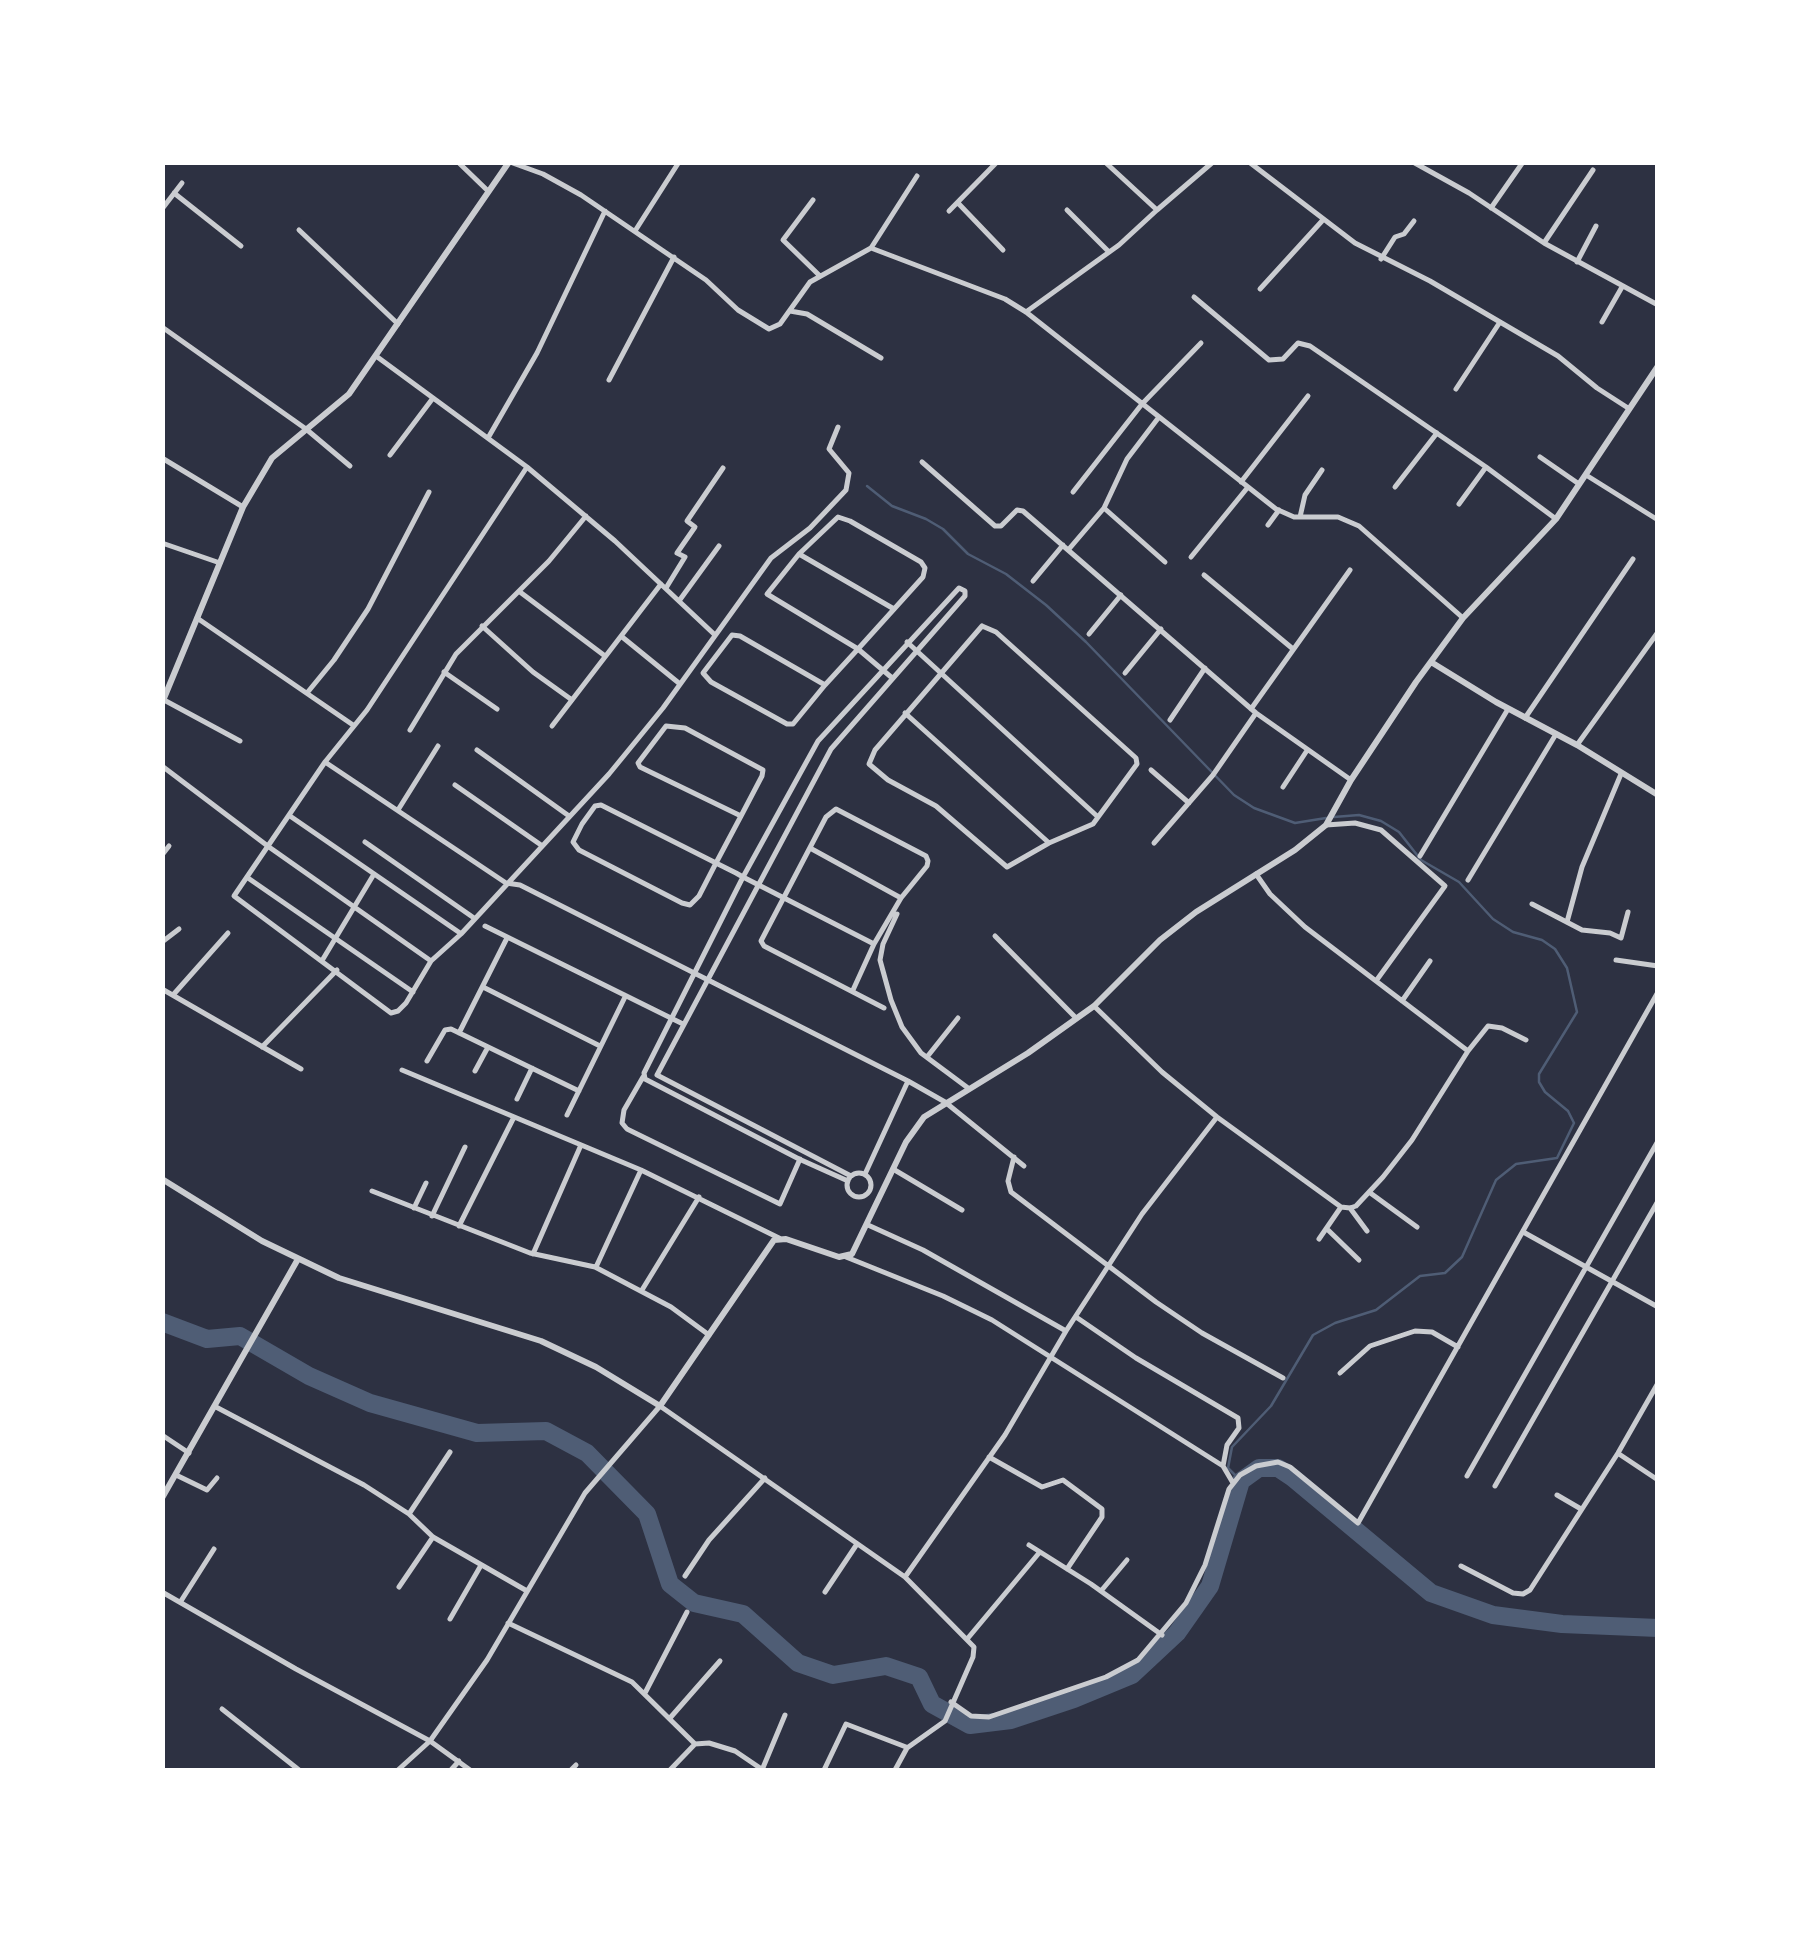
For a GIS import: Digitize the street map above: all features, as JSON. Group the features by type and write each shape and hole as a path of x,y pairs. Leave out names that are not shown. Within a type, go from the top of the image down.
{"street":[{"path":"458,162 490,193"},
{"path":"240,741 163,702 243,507 272,458 349,394 509,162 563,184 605,211 674,257 769,330 776,327 810,282 871,248 918,176"},
{"path":"634,231 679,162"},
{"path":"949,211 997,162"},
{"path":"1106,162 1157,210"},
{"path":"1026,312 1109,252 1213,162"},
{"path":"1413,162 1544,243 1658,305"},
{"path":"1491,208 1523,162"},
{"path":"1251,163 1322,221 1381,259 1430,281 1558,356 1596,388 1628,408"},
{"path":"1544,243 1593,170"},
{"path":"162,209 182,183"},
{"path":"174,192 241,246"},
{"path":"813,200 783,240 820,276"},
{"path":"958,202 1004,250"},
{"path":"1067,210 1109,252"},
{"path":"488,438 536,353 605,211"},
{"path":"1260,289 1322,221"},
{"path":"1381,259 1395,238 1404,234 1414,221"},
{"path":"1578,262 1596,226"},
{"path":"299,230 398,324"},
{"path":"871,248 1005,299 1026,312 1278,510 1300,517 1338,517 1359,526 1463,618"},
{"path":"609,380 674,257"},
{"path":"1602,322 1622,287"},
{"path":"1194,297 1270,360 1283,358 1298,343 1310,346 1556,519"},
{"path":"790,310 807,314 881,358"},
{"path":"1456,390 1500,322"},
{"path":"162,327 306,429 350,466"},
{"path":"1073,492 1142,404 1201,343"},
{"path":"376,356 586,516 715,635"},
{"path":"846,1257 856,1249 906,1142 924,1116 970,1090 1094,1006 1160,940 1328,821 1430,662 1463,618 1556,519 1658,366"},
{"path":"1648,380 1658,385"},
{"path":"1191,558 1308,396"},
{"path":"390,456 433,397"},
{"path":"1033,580 1104,508 1127,459 1159,417"},
{"path":"527,468 367,710 325,762 234,896 391,1012 398,1011 430,961 461,934 608,774 680,684 771,558 810,528 846,490 847,468 829,449 838,427"},
{"path":"1395,487 1437,432"},
{"path":"1540,457 1580,484"},
{"path":"162,458 243,507"},
{"path":"922,462 995,526 1023,510 1254,711 1351,780"},
{"path":"1459,504 1486,467"},
{"path":"552,726 685,558 677,553 695,526 686,521 723,468"},
{"path":"1300,517 1305,495 1322,470"},
{"path":"1586,476 1658,520"},
{"path":"307,693 368,609 429,492"},
{"path":"1104,508 1165,562"},
{"path":"1268,525 1278,510"},
{"path":"410,730 444,672 586,516"},
{"path":"826,685 740,636 725,641 703,673 712,682 790,725 826,685 858,649 923,577 925,568 920,562 850,521 835,518 799,554 768,594 858,649 892,678"},
{"path":"162,544 220,563"},
{"path":"679,601 719,546"},
{"path":"799,554 894,609"},
{"path":"1525,718 1634,559"},
{"path":"1154,844 1189,802 1350,570"},
{"path":"1204,575 1294,649"},
{"path":"803,1152 780,1204 627,1129 622,1122 624,1110 743,877 818,741 958,588 965,596 831,749 682,1024 658,1076 803,1152 850,1178"},
{"path":"519,592 606,656"},
{"path":"1089,634 1121,595"},
{"path":"198,618 353,725"},
{"path":"482,626 572,701"},
{"path":"988,627 1136,758 1132,773 1085,829 1049,843 1007,867 936,806 872,768 869,759 906,713 978,628 988,627"},
{"path":"1125,672 1161,629"},
{"path":"1577,745 1658,632"},
{"path":"621,636 680,684"},
{"path":"907,642 1098,817"},
{"path":"1430,662 1658,795"},
{"path":"1170,720 1206,668"},
{"path":"444,672 497,709"},
{"path":"1420,856 1508,709"},
{"path":"906,713 1049,843"},
{"path":"740,816 640,768 638,764 660,730 673,725 762,768 762,776 740,816 716,863 699,896 690,905 579,850 573,842 598,804 716,863 874,944"},
{"path":"1468,880 1556,734"},
{"path":"818,741 831,749"},
{"path":"398,810 438,746"},
{"path":"478,750 569,816"},
{"path":"1282,787 1307,751"},
{"path":"325,762 506,883 520,885 908,1081 944,1102 1024,1166"},
{"path":"162,766 430,961"},
{"path":"1151,770 1189,802"},
{"path":"1567,922 1579,876 1621,774"},
{"path":"455,785 541,845"},
{"path":"781,809 796,816"},
{"path":"854,990 874,944 901,898 927,866 926,856 836,809 826,817 762,936 764,946 884,1008"},
{"path":"290,816 461,934"},
{"path":"1328,821 1382,830 1445,886 1376,981"},
{"path":"364,842 474,918"},
{"path":"162,855 169,846"},
{"path":"810,848 901,898"},
{"path":"323,959 374,874"},
{"path":"1256,874 1270,894 1305,927 1468,1051"},
{"path":"248,878 412,992"},
{"path":"1532,904 1582,930 1621,938 1628,912"},
{"path":"897,914 880,960 902,1027 927,1057 970,1090"},
{"path":"485,926 682,1024"},
{"path":"162,942 179,929"},
{"path":"173,995 228,933"},
{"path":"995,936 1076,1018"},
{"path":"459,1033 506,938"},
{"path":"1616,960 1658,966"},
{"path":"1402,1000 1430,961"},
{"path":"262,1047 337,970"},
{"path":"482,986 601,1047"},
{"path":"162,989 301,1069"},
{"path":"950,1704 970,1716 989,1718 1124,1669 1138,1660 1186,1603 1205,1565 1236,1479 1267,1463 1284,1464 1358,1524 1658,992"},
{"path":"566,1115 626,996"},
{"path":"1094,1006 1162,1072 1217,1117 1341,1207 1350,1208 1369,1192 1412,1140 1488,1026 1526,1040"},
{"path":"927,1057 958,1018"},
{"path":"427,1061 446,1030 579,1091"},
{"path":"475,1070 488,1047"},
{"path":"517,1098 532,1068"},
{"path":"402,1070 641,1170 780,1238 846,1257 992,1320 1223,1466 1236,1479"},
{"path":"643,1077 799,1160 850,1178 865,1174"},
{"path":"865,1174 908,1081"},
{"path":"722,1120 727,1112"},
{"path":"459,1226 514,1116"},
{"path":"905,1577 989,1457 1142,1214 1217,1117"},
{"path":"1467,1476 1658,1141"},
{"path":"533,1254 581,1144"},
{"path":"432,1216 465,1147"},
{"path":"1014,1157 1008,1181 1010,1192 1202,1333 1283,1378"},
{"path":"893,1169 962,1210"},
{"path":"595,1268 641,1170"},
{"path":"865,1174 871,1188"},
{"path":"850,1178 848,1189 854,1196 862,1196 871,1188"},
{"path":"162,1179 262,1241 374,1291 542,1340 596,1367 766,1478 905,1577 968,1638 974,1654 944,1720 907,1748 896,1770"},
{"path":"414,1208 426,1183"},
{"path":"871,1188 882,1193"},
{"path":"372,1191 533,1254 553,1255 595,1268 642,1290 709,1335"},
{"path":"1369,1192 1417,1228"},
{"path":"642,1290 699,1196"},
{"path":"1495,1486 1658,1200"},
{"path":"1319,1239 1341,1207"},
{"path":"1350,1208 1368,1232"},
{"path":"868,1225 923,1250 1066,1331"},
{"path":"1326,1229 1360,1260"},
{"path":"1524,1233 1658,1307"},
{"path":"398,1770 430,1741 508,1622 575,1507 660,1406 769,1244 780,1238"},
{"path":"162,1498 298,1258"},
{"path":"1076,1317 1136,1358 1238,1418 1239,1428 1225,1452 1223,1466"},
{"path":"1340,1374 1370,1346 1415,1330 1432,1332 1458,1347"},
{"path":"1460,1566 1506,1590 1526,1593 1657,1387"},
{"path":"216,1407 364,1484 410,1514 433,1537 527,1591"},
{"path":"162,1435 189,1453"},
{"path":"410,1514 450,1452"},
{"path":"1618,1453 1658,1480"},
{"path":"989,1457 1042,1487 1063,1480 1102,1509 1102,1517 1067,1569"},
{"path":"176,1475 207,1490 217,1478"},
{"path":"685,1576 709,1540 766,1478"},
{"path":"1557,1495 1581,1509"},
{"path":"399,1587 433,1537"},
{"path":"825,1592 857,1544"},
{"path":"1028,1545 1162,1635"},
{"path":"180,1602 214,1549"},
{"path":"968,1638 1039,1553"},
{"path":"1101,1591 1126,1560"},
{"path":"450,1619 480,1567"},
{"path":"162,1592 430,1741 470,1770"},
{"path":"644,1693 687,1612"},
{"path":"508,1622 622,1676 696,1744 721,1745 747,1757 762,1770 784,1715"},
{"path":"670,1718 720,1661"},
{"path":"222,1710 300,1770"},
{"path":"824,1770 846,1724 907,1748"},
{"path":"670,1770 696,1744"},
{"path":"451,1770 459,1761"}],"waterway":[{"path":"867,486 892,506 943,529 968,554 1006,574 1046,605 1234,795 1254,808 1295,823 1326,818"},
{"path":"1241,1481 1228,1468 1232,1447 1271,1406 1313,1335 1335,1323 1376,1310 1420,1276 1445,1273 1462,1257 1496,1180 1516,1164 1557,1158 1574,1123 1568,1111 1539,1082 1539,1074 1577,1012 1567,968 1555,949 1493,919 1459,882 1421,860 1399,832 1381,821 1359,815 1334,817"},
{"path":"162,1322 207,1339 240,1336 309,1376 370,1403 477,1433 546,1431 587,1453 647,1514 670,1584 694,1603 743,1614 798,1663 833,1675 886,1666 919,1677 932,1704 970,1725 1011,1720 1132,1675 1177,1633 1210,1586 1241,1481 1259,1468 1278,1468 1293,1478 1431,1593 1493,1615 1562,1624 1658,1628"}]}
